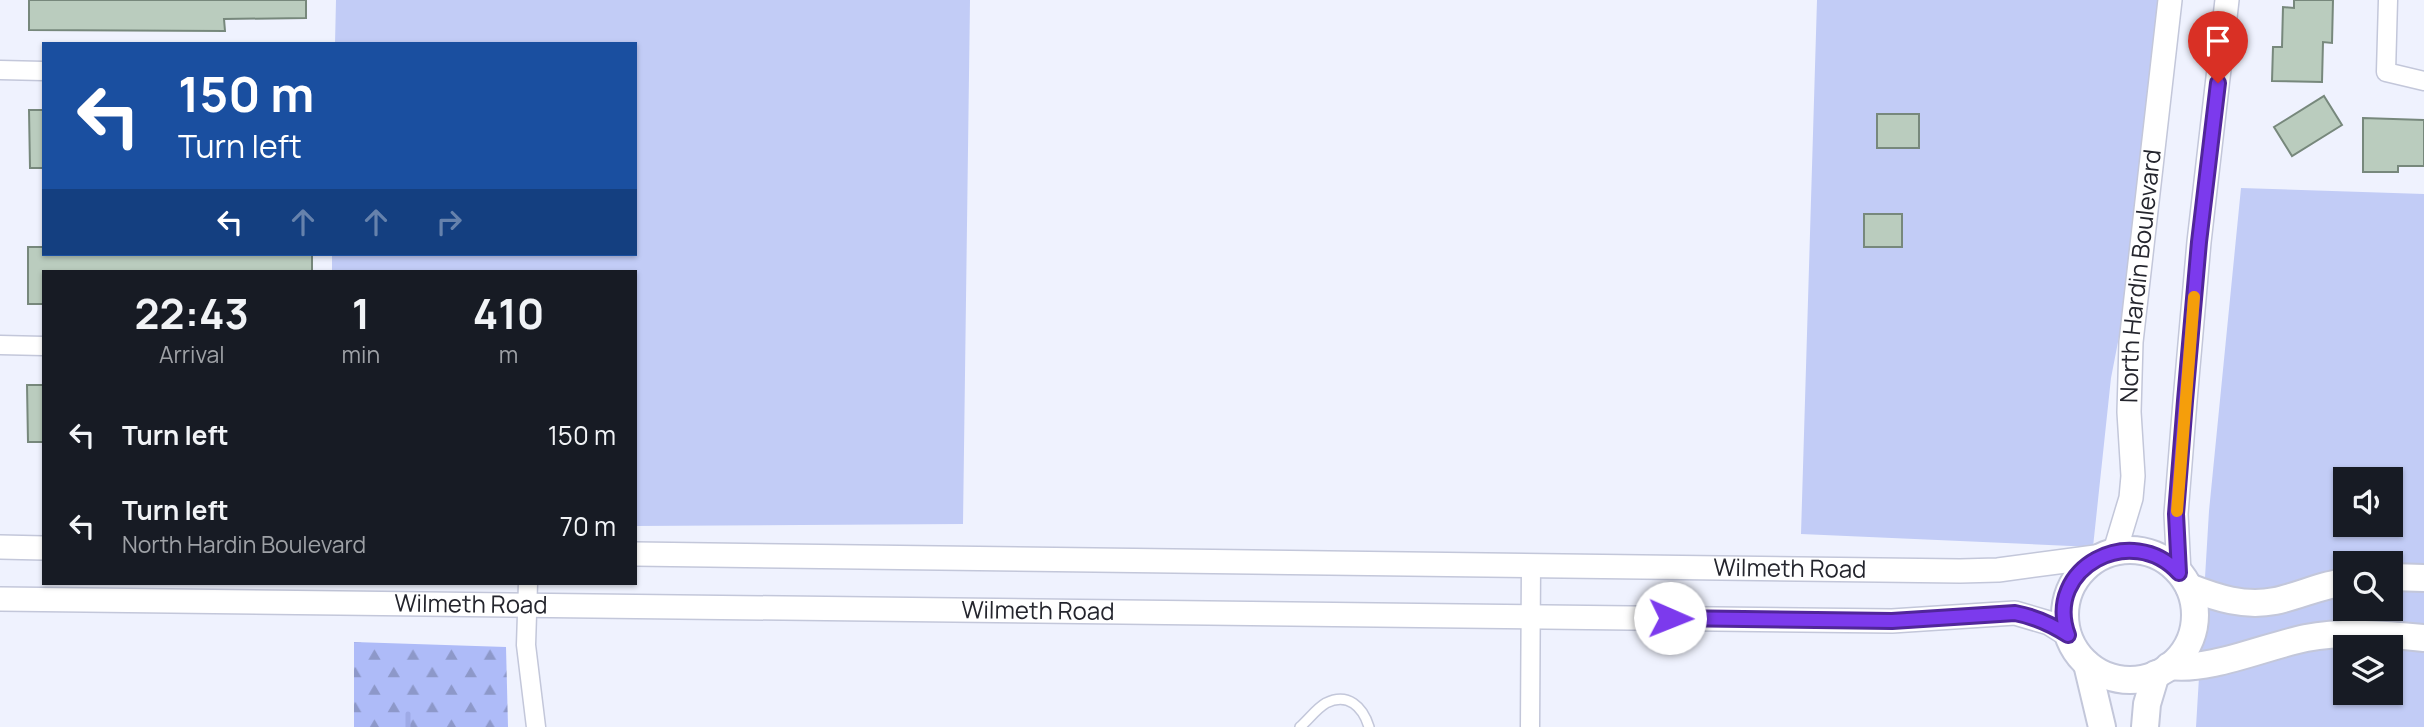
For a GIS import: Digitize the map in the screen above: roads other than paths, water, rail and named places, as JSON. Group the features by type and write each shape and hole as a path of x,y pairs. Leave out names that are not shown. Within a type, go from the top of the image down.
{"main road":[{"path":"2333,585 2274,601 2246,603 2224,600 2184,580 2161,558 2135,550 2109,554 2085,567 2069,589 2064,616 2068,635 2077,654 2098,671 2124,679 2138,679 2163,670 2208,664 2308,638 2347,634 2424,638"},
{"path":"2403,577 2424,578"},
{"path":"2145,727 2147,704 2163,670 2183,652 2194,627 2195,614 2184,580"},
{"path":"2087,664 2102,727"}],"street":[{"name":"North Hardin Boulevard","path":"2109,554 2131,498 2133,476 2129,412 2132,342 2170,0"},
{"path":"2184,580 2176,514 2199,242 2227,0"},
{"path":"2388,0 2386,72 2424,81"},
{"path":"0,70 42,71"},
{"path":"0,345 42,345"},
{"path":"0,547 42,548"},
{"name":"Wilmeth Road","path":"637,555 1960,571 1998,570 2109,554"},
{"path":"1530,727 1531,565"},
{"name":"Wilmeth Road","path":"0,599 528,594 1530,617 1892,621 2015,613 2049,623 2068,635"},
{"path":"528,594 526,645 536,727"}],"lane":[{"path":"1300,727 1325,704 1349,700 1358,705 1369,727"}],"waterway":[{"path":"408,714 408,727"}]}
